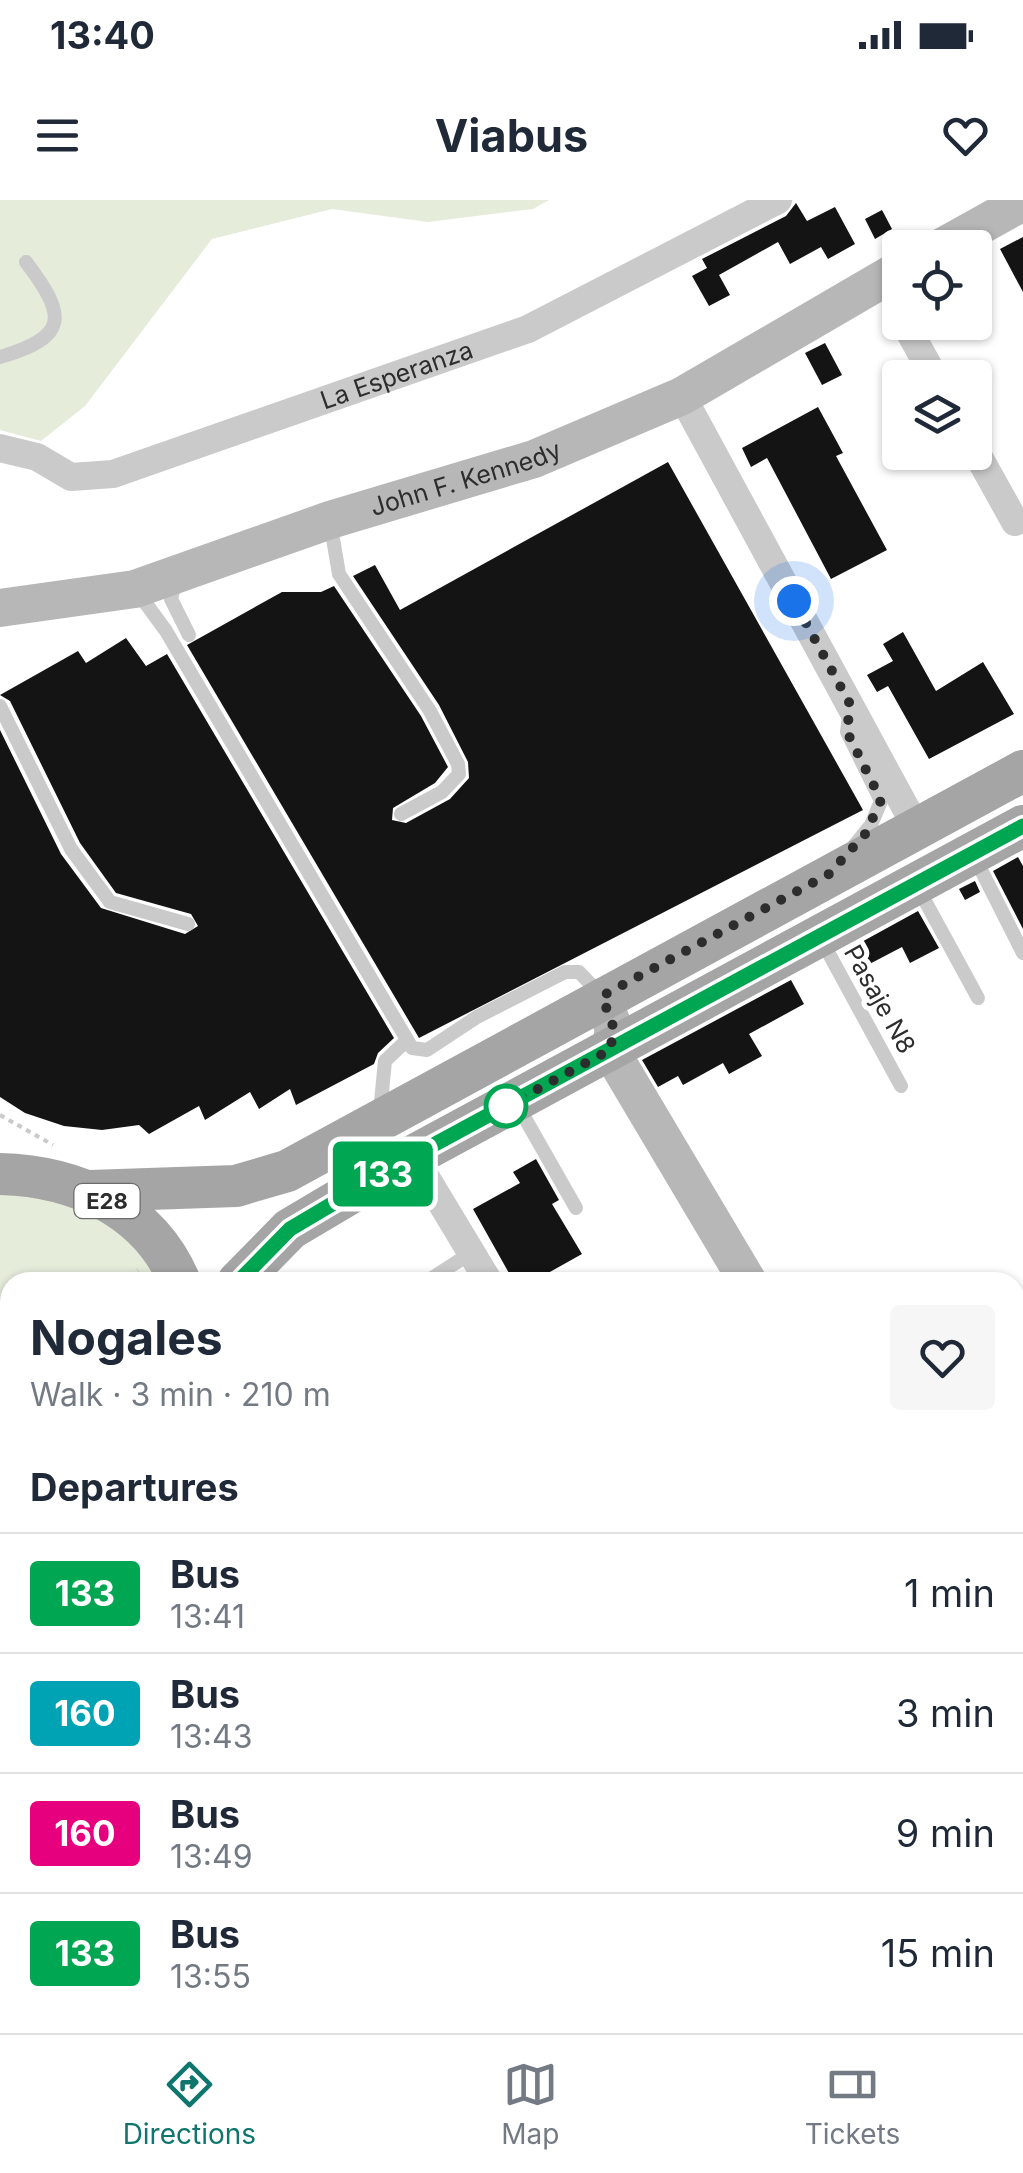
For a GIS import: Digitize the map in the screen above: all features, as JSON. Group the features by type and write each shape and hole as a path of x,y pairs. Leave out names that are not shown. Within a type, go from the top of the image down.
{"main road":[{"path":"972,230 1023,202"},
{"name":"John F. Kennedy","path":"0,608 135,588 330,520 534,458 682,396 882,280"},
{"path":"90,1190 259,1182 1023,771"},
{"path":"248,1272 290,1229 413,1156 916,882 972,853 1020,836"},
{"path":"602,996 614,1029 610,1050 742,1272"},
{"path":"0,1142 34,1167"},
{"name":"E28","path":"34,1167 90,1190 124,1211 153,1238 160,1272"}],"street":[{"name":"La Esperanza","path":"0,448 37,457 71,477 112,474 528,329 778,200"},
{"path":"682,396 916,827"},
{"path":"986,470 1015,522"},
{"path":"413,1156 483,1272"}],"lane":[{"path":"0,357 36,346 51,336 56,319 54,302 26,262"},
{"path":"330,520 340,574 438,725 458,764 459,774 442,792 401,814"},
{"path":"178,573 171,598 189,635"},
{"path":"135,588 166,631 406,1042 420,1052 427,1050 477,1017 564,972 578,972 602,996"},
{"path":"829,874 866,833 881,800 847,732 850,704"},
{"path":"0,706 71,849 110,902 188,924"},
{"path":"972,853 1023,953"},
{"path":"916,882 978,998"},
{"name":"Pasaje N8","path":"818,934 901,1086"},
{"path":"380,1119 386,1061 406,1042"},
{"path":"515,1101 576,1208"},
{"path":"442,1272 471,1253"}],"path":[{"path":"0,1116 34,1167"}],"green space":[{"path":"0,200 549,200 533,209 428,222 332,209 212,239 85,406 41,441 0,430"},
{"path":"0,1193 51,1199 93,1214 128,1241 152,1272 0,1272"}],"building":[{"path":"796,203 807,221 835,207 855,244 828,259 821,247 790,264 778,242 719,275 730,295 709,306 692,276 707,268 702,259 786,216"},
{"path":"882,210 892,229 882,230 875,239 865,219"},
{"path":"1023,237 1023,292 1000,249"},
{"path":"825,343 842,375 822,385 805,353"},
{"path":"818,407 843,453 836,456 887,550 831,579 767,458 751,467 742,448"},
{"path":"668,462 863,810 419,1038 187,645 282,592 321,592 334,586 421,716 448,767 435,783 393,808 392,820 406,823 450,799 469,778 468,762 439,705 353,576 375,565 400,610"},
{"path":"903,632 936,691 983,662 1014,714 929,759 888,686 877,692 867,675 893,661 883,644"},
{"path":"126,638 146,666 167,654 394,1038 378,1053 374,1064 296,1105 290,1089 259,1109 250,1092 205,1120 199,1106 149,1134 139,1125 102,1130 64,1126 25,1113 0,1097 0,730 61,854 101,908 185,934 198,926 191,914 116,893 80,843 10,701 0,695 78,651 86,663"},
{"path":"1018,857 1023,866 1023,929 993,871"},
{"path":"975,881 980,892 965,900 959,889"},
{"path":"918,911 939,948 910,963 902,947 858,970 847,950"},
{"path":"791,980 804,1004 749,1034 762,1056 729,1074 723,1063 683,1085 678,1076 658,1087 642,1060"},
{"path":"536,1159 559,1200 552,1204 582,1254 550,1272 508,1272 473,1209 520,1183 513,1172"}],"bus line":[{"name":"133","path":"246,1272 290,1229 413,1156 1023,826"}],"route":[{"path":"506,1106 610,1050 614,1029 602,996 829,874 870,826 881,800 847,732 850,704 794,601"}]}
